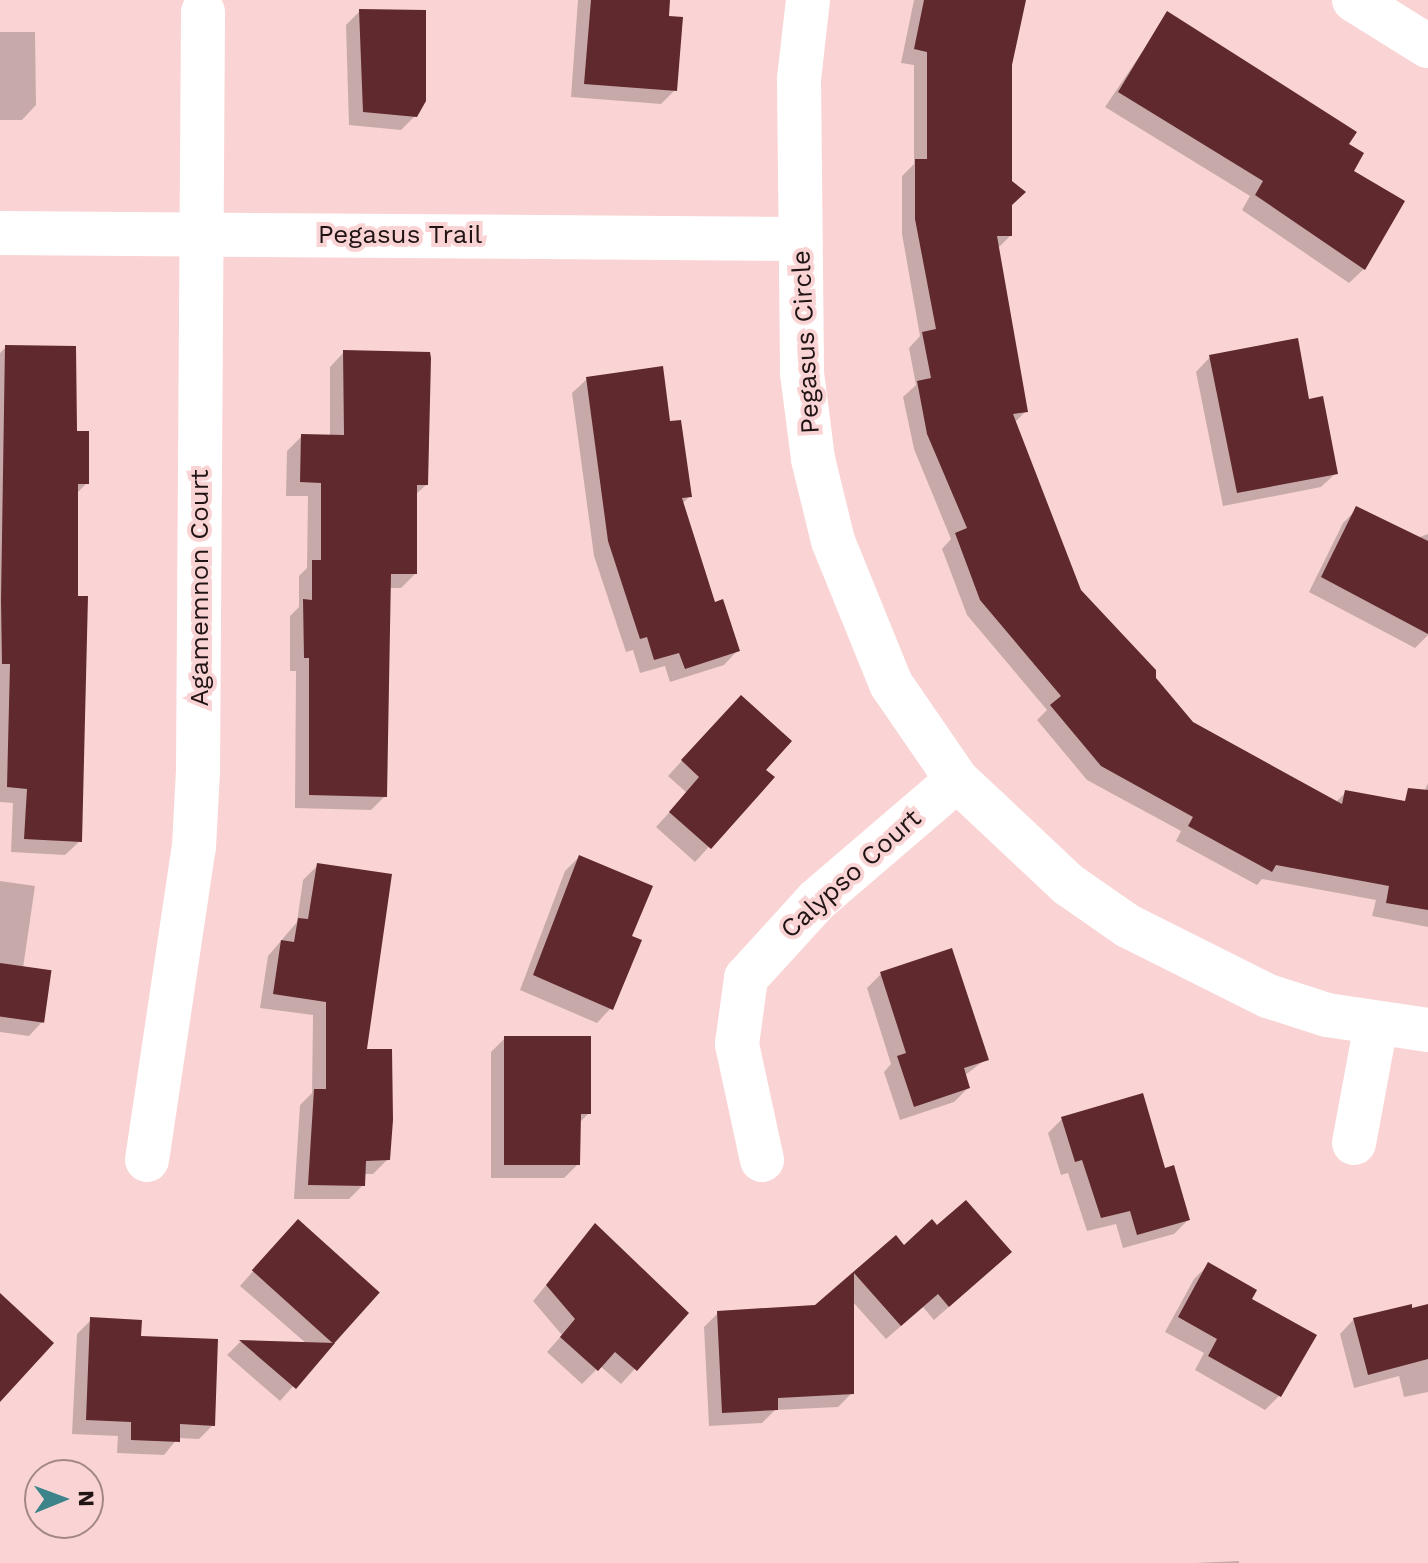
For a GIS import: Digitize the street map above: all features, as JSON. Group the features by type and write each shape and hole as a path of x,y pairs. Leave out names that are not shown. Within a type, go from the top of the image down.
{"street":[{"name":"Pegasus Circle","path":"808,0 799,79 802,373 813,459 833,541 891,684 957,780 1069,885 1128,926 1268,996 1376,1024 1428,1030"},
{"path":"1354,0 1428,46"},
{"name":"Agamemnon Court","path":"147,1160 194,847 198,771 203,12"},
{"name":"Pegasus Trail","path":"0,233 800,239"},
{"name":"Calypso Court","path":"762,1160 737,1044 746,978 817,900 957,780"},
{"path":"1354,1143 1376,1024"}],"building":[{"path":"591,0 670,0 669,16 683,17 677,91 584,84"},
{"path":"924,0 1026,0 1012,65 1012,181 1026,192 1012,205 1012,236 997,236 1028,412 1013,414 1081,590 1156,670 1156,678 1193,722 1342,804 1345,790 1405,801 1408,788 1428,790 1428,910 1386,903 1389,886 1276,865 1272,872 1188,826 1193,817 1101,766 1050,705 1061,696 980,600 955,533 967,528 927,434 917,381 931,378 922,332 936,329 915,219 915,159 927,159 927,52 914,49"},
{"path":"359,9 426,10 426,101 417,117 363,112"},
{"path":"1167,11 1357,132 1349,144 1364,153 1354,171 1405,201 1365,270 1255,195 1263,181 1118,92"},
{"path":"1298,338 1309,399 1323,396 1338,474 1237,493 1209,355"},
{"path":"5,345 76,346 77,431 89,431 89,484 78,484 78,596 88,596 82,842 24,839 27,789 7,787 10,664 2,664 1,601"},
{"path":"343,350 430,352 431,358 428,485 417,485 417,574 391,574 387,797 309,795 309,658 304,658 303,599 312,600 312,560 321,560 321,483 300,482 301,434 344,435"},
{"path":"663,366 670,421 681,420 692,497 682,498 715,602 723,599 740,651 685,669 679,653 654,660 647,637 640,639 608,541 586,377"},
{"path":"1356,506 1428,541 1428,634 1321,577"},
{"path":"741,695 792,741 766,770 775,777 711,849 669,812 699,777 681,760"},
{"path":"579,855 653,886 632,936 642,940 613,1010 533,975"},
{"path":"317,863 392,874 367,1049 392,1049 390,1160 366,1161 365,1186 308,1185 314,1089 326,1089 326,1002 273,994 281,940 294,942 298,918 308,919"},
{"path":"952,948 989,1060 964,1068 970,1088 914,1107 897,1056 906,1053 880,972"},
{"path":"0,963 51,970 44,1023 0,1017"},
{"path":"504,1036 591,1036 591,1114 581,1114 580,1165 504,1165"},
{"path":"1143,1093 1165,1168 1174,1165 1190,1220 1137,1235 1130,1211 1101,1218 1082,1160 1075,1162 1061,1117"},
{"path":"966,1200 1012,1252 949,1307 938,1294 901,1326 854,1273 854,1394 778,1398 778,1410 722,1413 717,1311 815,1305 896,1235 904,1245 932,1219 937,1225"},
{"path":"298,1219 380,1293 334,1344 252,1270"},
{"path":"595,1223 689,1313 637,1371 615,1352 598,1371 560,1337 575,1319 546,1285"},
{"path":"1208,1262 1257,1290 1252,1299 1317,1335 1281,1397 1208,1356 1217,1339 1178,1317"},
{"path":"0,1293 54,1343 0,1402"},
{"path":"1412,1304 1412,1308 1428,1304 1428,1359 1368,1375 1353,1318"},
{"path":"90,1317 142,1320 141,1336 218,1339 215,1426 180,1424 180,1442 131,1440 131,1422 86,1420"},
{"path":"239,1340 335,1343 296,1389"}]}
